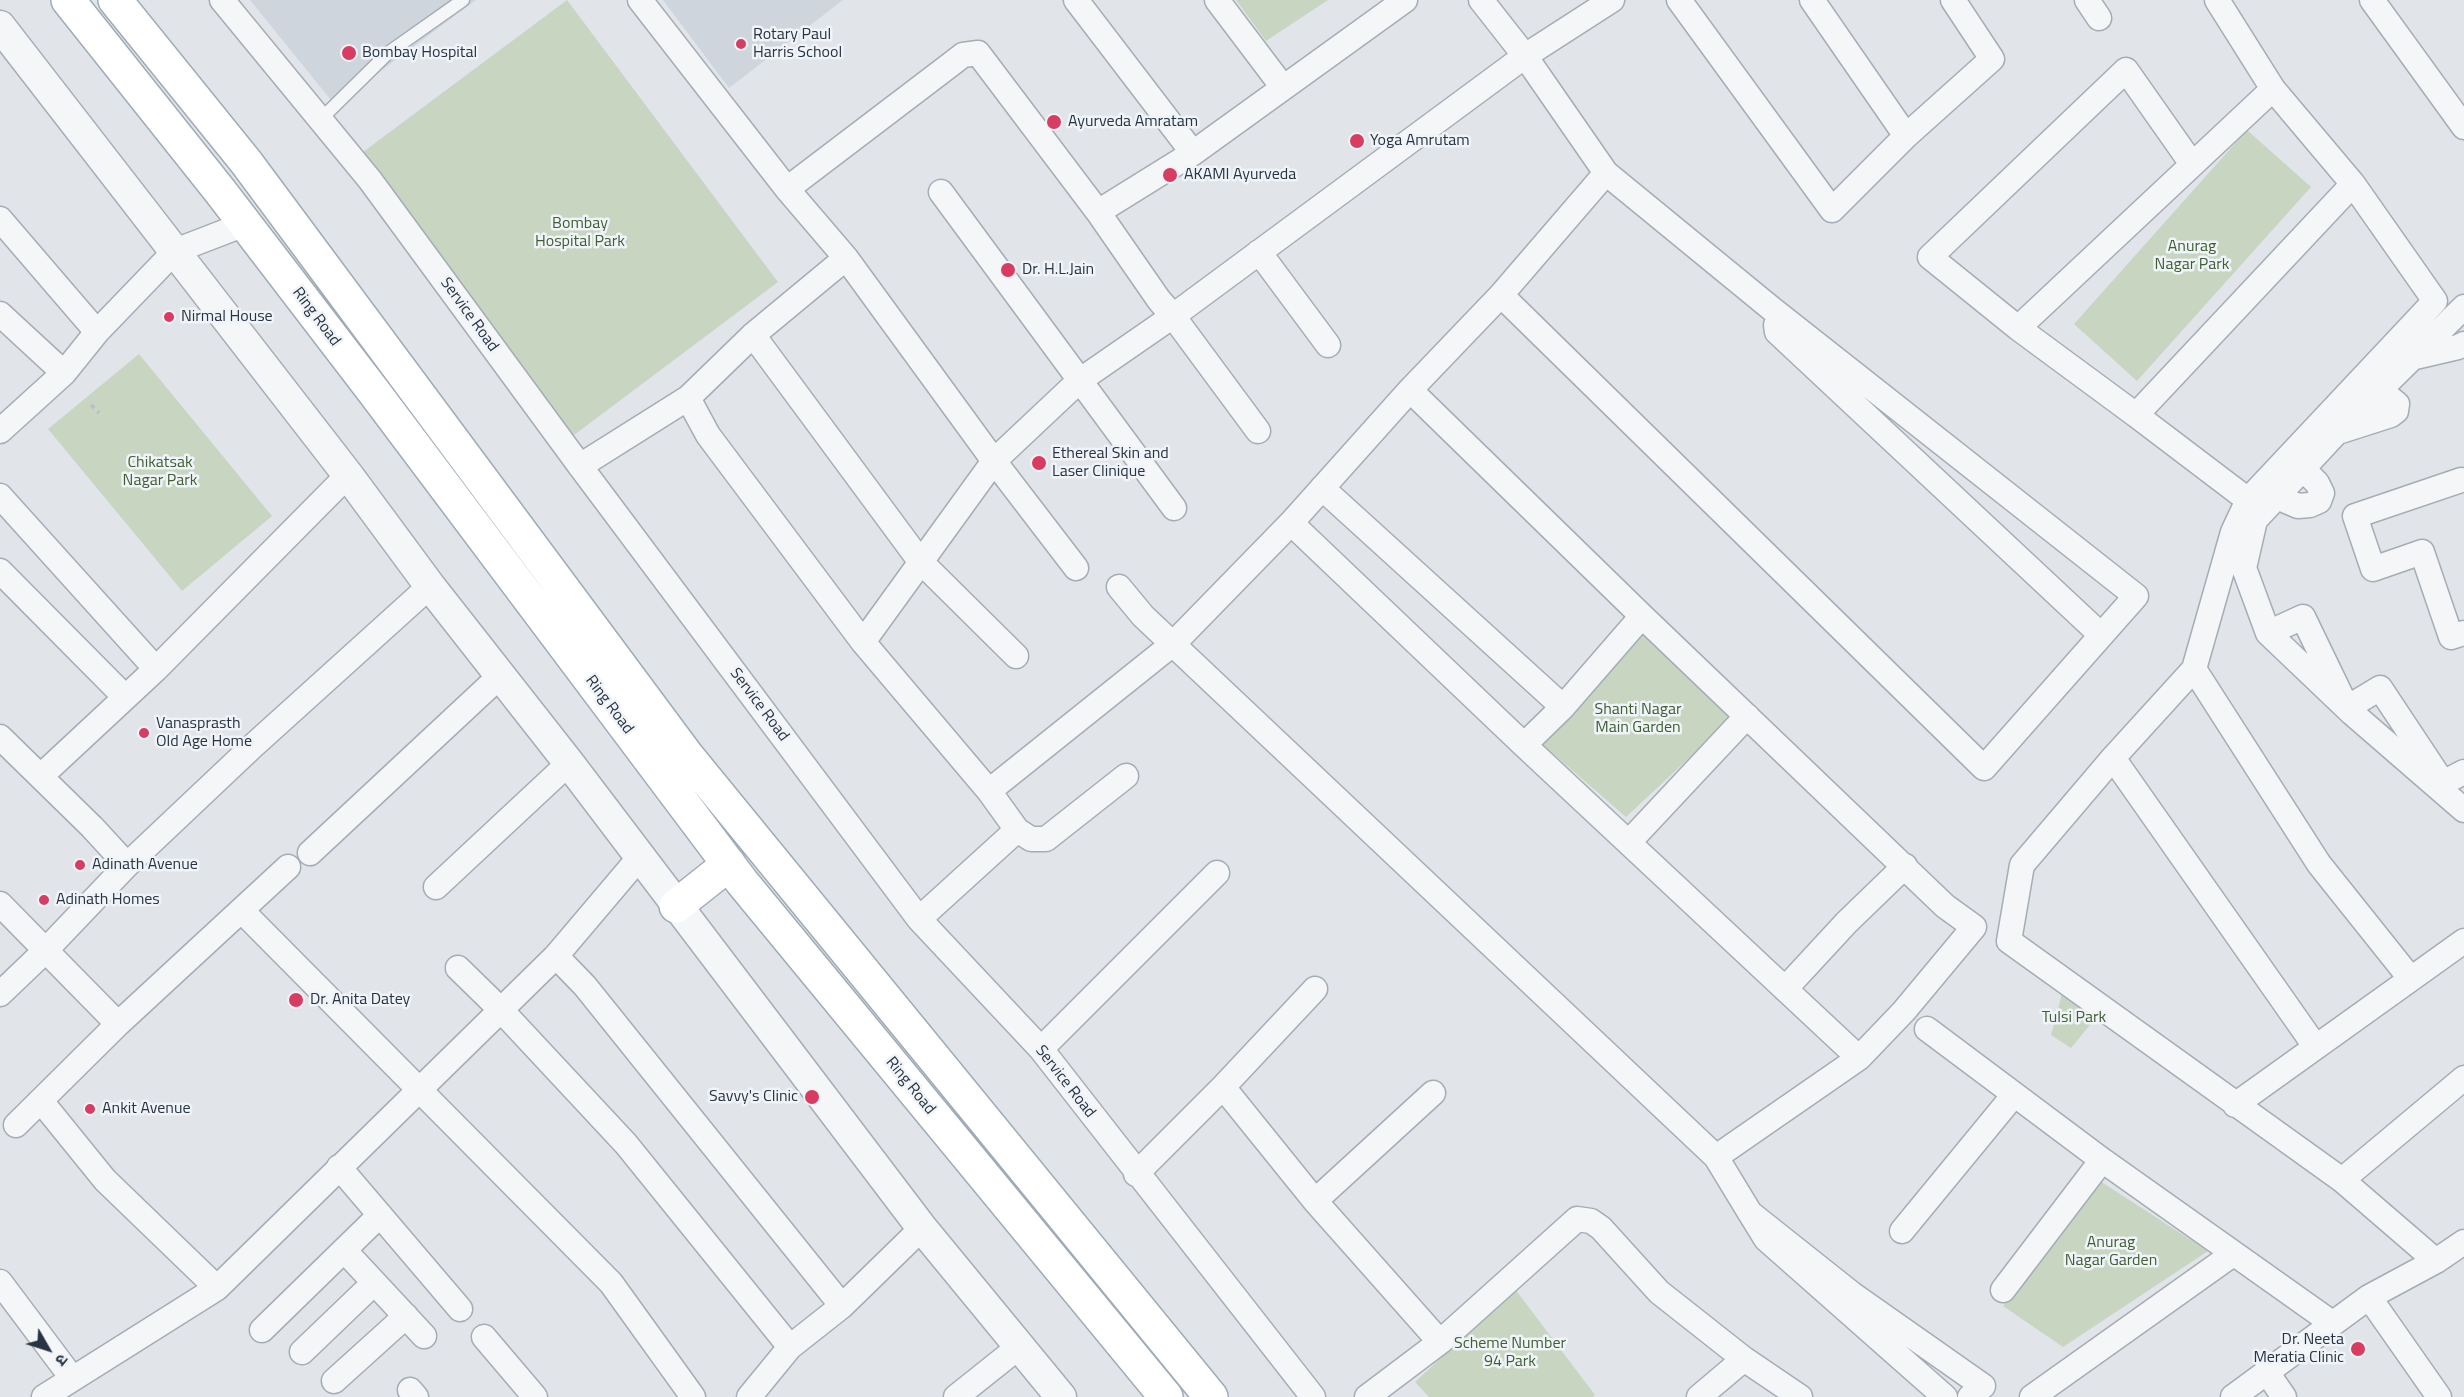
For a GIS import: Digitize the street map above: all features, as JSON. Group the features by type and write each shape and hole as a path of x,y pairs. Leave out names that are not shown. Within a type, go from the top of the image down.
{"main road":[{"name":"Ring Road","path":"68,0 245,224 729,864 1166,1397"},
{"name":"Ring Road","path":"115,0 246,162 688,757 1210,1397"},
{"path":"676,906 729,864"}],"street":[{"name":"Service Road","path":"222,0 370,180 580,466 919,919 1041,1049 1136,1174 1314,1397"},
{"path":"640,0 787,189 846,258 1076,568"},
{"path":"1076,0 1192,153"},
{"path":"1217,0 1282,86"},
{"path":"1098,212 1192,153 1282,86 1405,0"},
{"path":"1480,0 1525,56 1606,173 1772,309 2136,597 1984,768 1501,295"},
{"path":"863,642 994,460 1079,381 1173,316 1525,56 1612,0"},
{"path":"1679,0 1832,210 1905,136 1992,59 1953,0"},
{"path":"1812,0 1905,136"},
{"path":"2217,0 2273,89 2353,184 2435,301 2248,500 2242,537 2194,669 2022,864 2009,941 2342,1180 2436,1261"},
{"path":"2372,0 2464,127"},
{"path":"0,26 348,475 430,586 569,764 922,1228 1060,1397"},
{"path":"787,189 963,55 978,53 1258,431"},
{"path":"2192,164 2126,70 1930,257 2018,328 2248,500"},
{"path":"2018,328 2273,89"},
{"path":"989,791 1174,644 1291,523 1410,390 1501,295 1606,173"},
{"path":"2136,415 2353,184"},
{"path":"941,192 1174,508"},
{"path":"0,219 98,332"},
{"path":"0,431 64,373 98,332 175,251 245,224"},
{"path":"1259,252 1328,345"},
{"path":"580,466 688,398 753,335 846,258"},
{"path":"1772,309 1778,332 2101,635"},
{"path":"0,314 64,373"},
{"path":"2460,319 2413,358 2336,433 2242,537 2244,568 2268,633 2347,708 2440,786 2464,810"},
{"path":"753,335 920,561 1016,656"},
{"path":"2413,358 2464,344"},
{"path":"1410,390 1945,906 1974,927 1904,1011 1859,1058 1716,1157"},
{"path":"688,398 708,435 863,642 989,791 1017,830 1031,838 1046,839 1126,776"},
{"path":"1903,449 1960,458"},
{"path":"2277,497 2298,506 2310,505 2319,501 2322,493 2317,483 2303,469"},
{"path":"41,776 156,669 348,475"},
{"path":"2463,480 2355,516 2373,569 2422,552 2451,637 2464,633"},
{"path":"1322,488 1563,706"},
{"path":"0,496 156,669"},
{"path":"1291,523 1524,745 1859,1058"},
{"path":"0,572 125,697"},
{"path":"0,994 45,951 127,865 254,745 430,586"},
{"path":"1119,587 1143,616 1716,1157 1766,1239 1945,1397"},
{"path":"1524,745 1563,706 1642,616"},
{"path":"2268,633 2303,617 2347,708"},
{"path":"2194,669 2319,864 2410,978"},
{"path":"310,853 500,676"},
{"path":"2347,708 2380,687 2440,786"},
{"path":"1629,842 1747,716"},
{"path":"0,737 127,865"},
{"path":"2114,758 2315,1046"},
{"path":"436,887 569,764"},
{"path":"2440,786 2464,772"},
{"path":"919,919 1017,830"},
{"path":"44,1397 217,1288 556,956 639,858"},
{"path":"1785,988 1847,921 1905,866"},
{"path":"16,1125 118,1024 288,867"},
{"path":"1041,1049 1218,873"},
{"path":"0,904 118,1024"},
{"path":"242,910 611,1283 693,1397"},
{"path":"2235,1105 2464,941"},
{"path":"556,956 592,995 842,1306"},
{"path":"458,968 501,1010 626,1144 790,1347"},
{"path":"1136,1174 1223,1087 1315,989"},
{"path":"1927,1029 2013,1096 2332,1323"},
{"path":"2342,1180 2464,1078"},
{"path":"1223,1087 1315,1201 1440,1342"},
{"path":"1315,1201 1433,1093"},
{"path":"1902,1231 2013,1096"},
{"path":"41,1101 105,1180 217,1288"},
{"path":"2003,1290 2102,1160"},
{"path":"339,1167 460,1309"},
{"path":"1750,1213 1852,1294 1983,1386 1970,1397"},
{"path":"262,1330 380,1215"},
{"path":"1368,1397 1440,1342 1577,1219 1591,1221 1601,1228 1659,1292 1744,1359 1800,1397"},
{"path":"749,1397 790,1347 842,1306 922,1228"},
{"path":"2233,1397 2368,1297 2436,1261 2464,1242"},
{"path":"344,1250 424,1336"},
{"path":"2032,1397 2233,1254"},
{"path":"0,1282 72,1378"},
{"path":"302,1352 374,1283"},
{"path":"2368,1297 2439,1397"},
{"path":"334,1381 406,1316"},
{"path":"484,1336 535,1397"},
{"path":"956,1397 1020,1346"},
{"path":"1699,1397 1744,1359"},
{"path":"2266,1371 2284,1397"}],"lane":[{"path":"320,120 388,53 463,0"}],"path":[{"path":"91,405 99,413"}],"shaded area":[{"name":"Bombay Hospital","path":"250,0 476,0 335,105"},
{"name":"Rotary Paul Harris School","path":"663,0 843,0 729,88"}],"green space":[{"name":"Bombay Hospital Park","path":"567,0 778,282 570,438 359,155"},
{"path":"1236,0 1328,0 1266,41"},
{"name":"Anurag Nagar Park","path":"2247,130 2311,187 2137,381 2074,324"},
{"name":"Chikatsak Nagar Park","path":"139,354 272,516 182,591 48,429"},
{"name":"Shanti Nagar Main Garden","path":"1637,630 1732,718 1626,817 1534,737"},
{"name":"Tulsi Park","path":"2063,990 2099,1014 2071,1048 2051,1035"},
{"name":"Anurag Nagar Garden","path":"2100,1181 2208,1251 2063,1347 2003,1306"},
{"name":"Scheme Number 94 Park","path":"1515,1289 1595,1395 1593,1397 1429,1397 1415,1382"}],"place":[{"name":"Rotary Paul Harris School","path":"741,44"},
{"name":"Bombay Hospital","path":"349,53"},
{"name":"Ayurveda Amratam","path":"1054,122"},
{"name":"Yoga Amrutam","path":"1357,141"},
{"name":"AKAMI Ayurveda","path":"1170,175"},
{"name":"Dr. H.L.Jain","path":"1008,270"},
{"name":"Nirmal House","path":"169,317"},
{"name":"Ethereal Skin and Laser Clinique","path":"1039,463"},
{"name":"Vanasprasth Old Age Home","path":"144,733"},
{"name":"Adinath Avenue","path":"80,865"},
{"name":"Adinath Homes","path":"44,900"},
{"name":"Dr. Anita Datey","path":"296,1000"},
{"name":"Savvy's Clinic","path":"812,1097"},
{"name":"Ankit Avenue","path":"90,1109"},
{"name":"Dr. Neeta Meratia Clinic","path":"2358,1349"}]}
